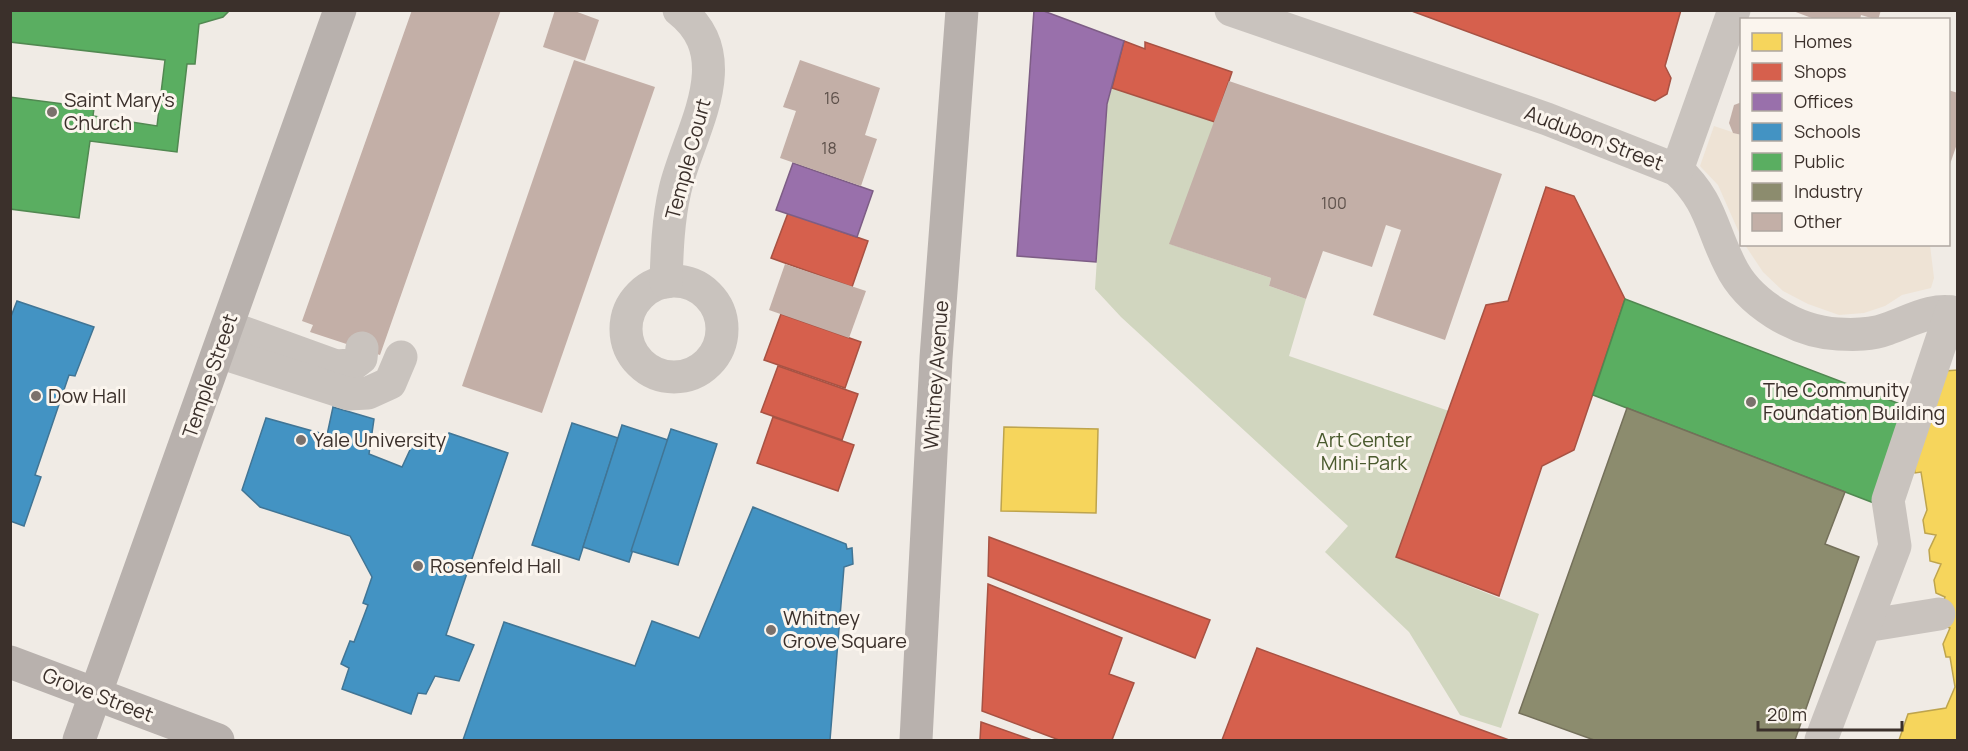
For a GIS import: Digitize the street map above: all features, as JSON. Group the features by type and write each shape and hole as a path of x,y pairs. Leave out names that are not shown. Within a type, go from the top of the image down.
{"main road":[{"name":"Temple Street","path":"79,741 340,10"},
{"name":"Whitney Avenue","path":"916,741 935,370 962,10"},
{"name":"Grove Street","path":"10,662 218,741"}],"street":[{"name":"Temple Court","path":"666,282 668,235 676,188 704,107 709,76 704,43 688,17 679,10"},
{"name":"Audubon Street","path":"1231,10 1547,118 1677,170 1692,183 1705,202 1730,266 1742,284 1786,321 1827,333 1864,335 1923,314 1954,312"},
{"path":"1677,170 1734,10"},
{"path":"1821,741 1895,546 1888,500 1954,312"},
{"path":"223,340 336,366 351,365 361,358 362,348"},
{"path":"223,340 349,394 368,393 390,383 400,357"},
{"path":"1865,626 1939,614"}],"green space":[{"name":"Art Center Mini-Park","path":"1112,88 1215,122 1170,244 1271,278 1269,286 1306,299 1289,356 1449,411 1396,557 1539,614 1501,728 1460,715 1409,632 1325,552 1348,526 1121,317 1095,289 1107,104"}],"shaded area":[{"path":"1714,126 1740,135 1740,235 1718,185 1700,166"},
{"path":"1746,246 1930,246 1934,278 1931,288 1902,295 1885,306 1864,313 1839,315 1808,304 1783,291 1763,272"}],"building: Homes":[{"path":"1958,370 1958,740 1899,740 1908,714 1946,708 1955,687 1950,657 1946,657 1943,644 1950,628 1940,624 1939,614 1945,597 1936,593 1934,580 1941,564 1930,561 1929,550 1936,535 1925,533 1923,520 1927,510 1921,472 1915,473 1913,458 1944,371"},
{"path":"1004,427 1098,429 1096,513 1001,511"}],"building: Shops":[{"path":"1409,10 1681,10 1665,66 1671,78 1667,94 1655,101"},
{"path":"1124,41 1145,49 1145,42 1232,72 1215,122 1112,88"},
{"path":"1546,187 1574,196 1625,299 1574,450 1542,466 1499,596 1396,557 1486,305 1508,301"},
{"path":"788,213 868,241 852,287 771,258"},
{"path":"781,314 861,342 845,388 764,360"},
{"path":"778,366 858,394 842,440 761,412"},
{"path":"773,417 854,445 838,491 757,463"},
{"path":"989,537 1210,620 1195,658 988,576"},
{"path":"988,584 1122,638 1109,674 1134,683 1112,740 1059,740 982,711"},
{"path":"1257,648 1509,740 1222,740"},
{"path":"981,722 1032,740 980,740"}],"building: Offices":[{"path":"1034,10 1041,10 1124,41 1107,104 1096,262 1017,256"},
{"path":"793,163 873,191 857,237 776,210"}],"building: Schools":[{"name":"Dow Hall","path":"17,301 94,327 75,376 69,375 35,475 41,477 24,526 10,521 10,319"},
{"name":"Rosenfeld Hall","path":"333,407 374,419 369,454 402,467 416,437 443,449 449,433 508,453 446,635 474,645 459,681 435,676 426,694 418,693 411,714 342,689 349,668 341,664 350,641 354,642 368,605 363,603 372,577 350,536 260,507 242,490 266,418 327,435"},
{"path":"572,423 618,438 579,560 532,545"},
{"path":"622,425 668,440 629,562 583,547"},
{"path":"671,429 717,444 678,565 631,551"},
{"name":"Whitney Grove Square","path":"753,507 846,544 847,549 852,548 853,564 844,567 830,740 463,740 504,622 635,666 652,621 699,638"}],"building: Public":[{"name":"Saint Mary's Church","path":"10,10 230,10 223,17 199,24 195,64 187,64 177,152 90,141 79,218 10,209 10,97 94,108 93,116 157,126 165,60 10,42"},
{"name":"The Community Foundation Building","path":"1625,299 1913,409 1879,505 1593,395"}],"building: Industry":[{"path":"1627,408 1845,492 1825,544 1859,557 1795,740 1594,740 1519,713"}],"building: Other":[{"path":"412,10 501,10 380,355 310,332 313,325 302,321"},
{"path":"555,10 572,10 599,20 585,61 543,47"},
{"path":"1881,10 1879,18 1861,15 1860,18 1812,18 1793,11"},
{"path":"574,60 655,87 542,413 462,386"},
{"path":"800,60 880,88 865,135 877,139 861,186 780,158 796,111 783,107"},
{"path":"1229,81 1502,174 1445,340 1373,315 1401,230 1386,225 1372,267 1323,251 1306,299 1269,286 1271,278 1169,244"},
{"path":"1950,91 1958,93 1958,141 1950,164"},
{"path":"1740,103 1740,135 1733,133 1729,123 1734,105"},
{"path":"785,264 866,291 849,338 769,310"}],"place":[{"name":"Saint Mary's Church","path":"52,112"},
{"name":"Dow Hall","path":"36,396"},
{"name":"The Community Foundation Building","path":"1751,402"},
{"name":"Yale University","path":"301,440"},
{"name":"Rosenfeld Hall","path":"418,566"},
{"name":"Whitney Grove Square","path":"771,630"}]}
